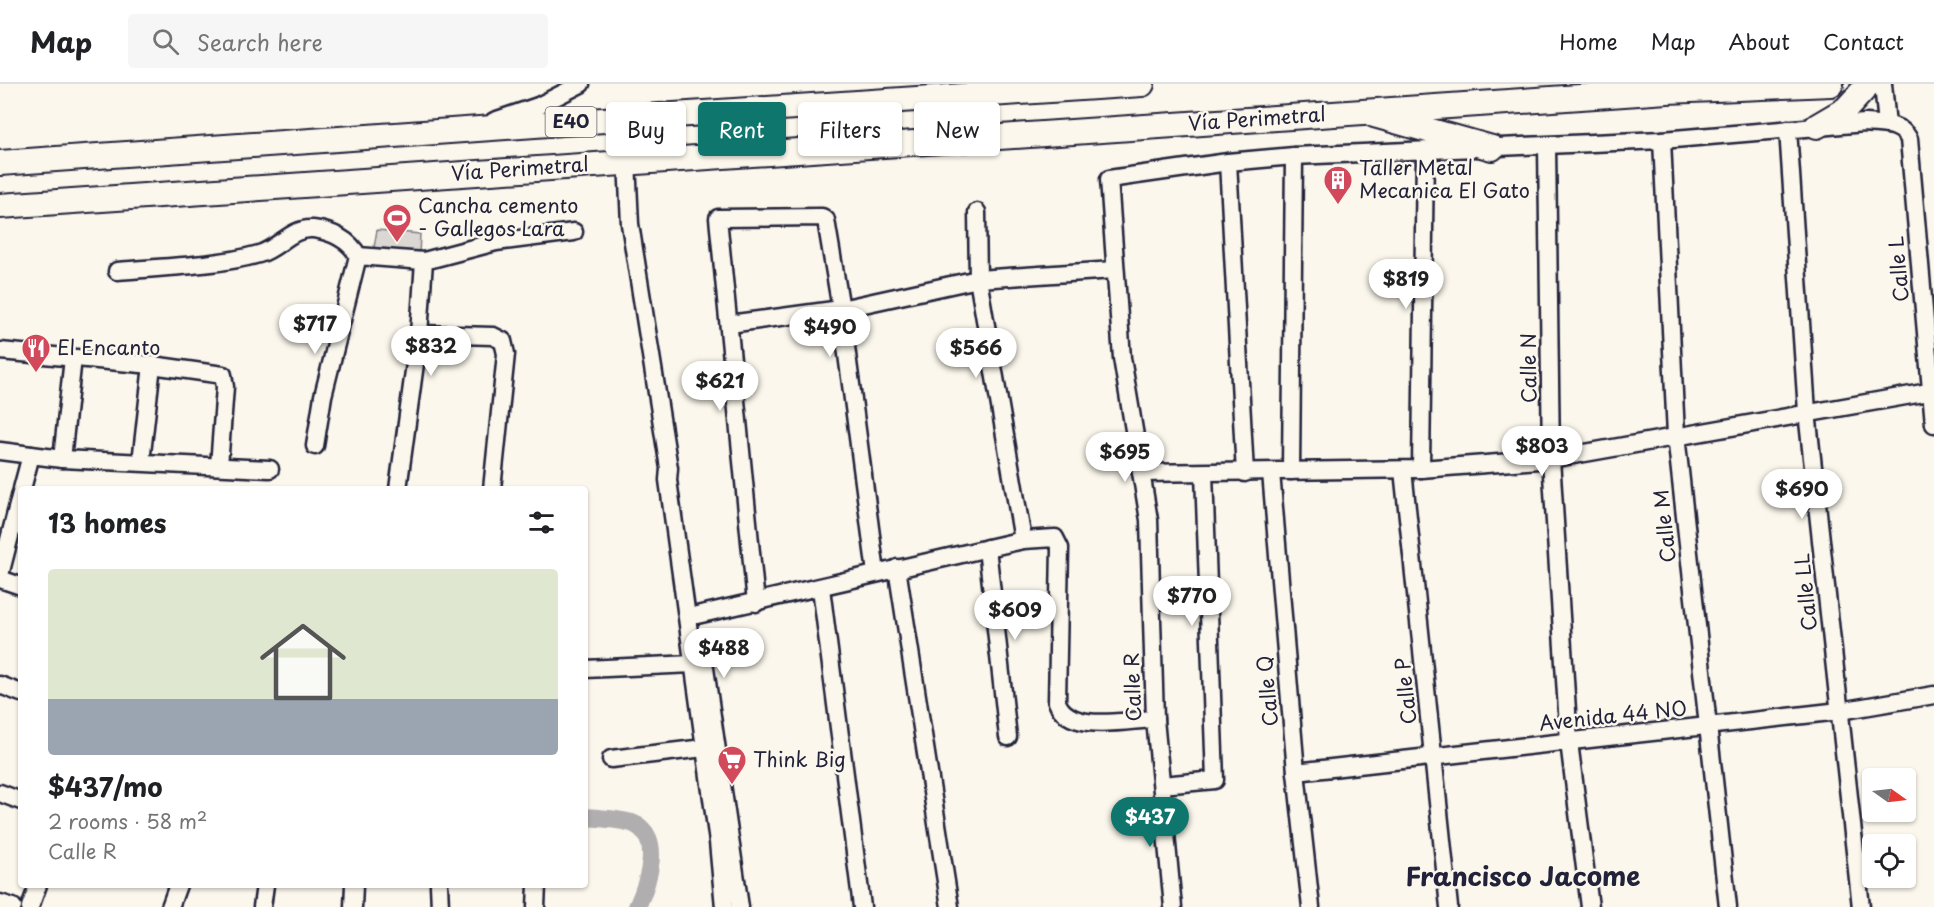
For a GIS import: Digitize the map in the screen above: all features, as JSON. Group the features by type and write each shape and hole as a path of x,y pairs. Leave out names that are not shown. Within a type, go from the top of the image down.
{"highway":[{"name":"E40","path":"0,163 438,133 727,109 1142,84"},
{"name":"Vía Perimetral","path":"0,206 1667,91 1832,84"},
{"path":"1817,126 1858,99 1869,84"},
{"path":"1363,112 1408,127 1492,148"},
{"path":"0,218 57,203"}],"street":[{"path":"438,133 489,122 538,106 581,84"},
{"path":"1245,473 1228,162 1294,156 1662,140 1865,123 1887,125 1883,84"},
{"name":"Calle L","path":"1887,125 1904,130 1909,139 1934,424"},
{"name":"Calle LL","path":"1788,129 1808,412 1861,907"},
{"name":"Calle M","path":"1662,140 1676,435 1728,907"},
{"name":"Calle N","path":"1546,146 1551,459 1569,742 1590,907"},
{"path":"1421,469 1425,151"},
{"path":"1291,471 1294,156"},
{"path":"627,161 630,224 669,468 668,480 704,748 740,907"},
{"name":"Calle R","path":"1173,907 1155,719 1149,520 1122,358 1109,179 1228,162"},
{"path":"977,212 978,279 1023,540"},
{"path":"756,603 718,218 808,217 826,220 841,309 876,573"},
{"path":"117,271 187,265 261,254 302,230 314,229 344,239 353,247 358,256 323,396 315,446"},
{"path":"358,256 424,261 496,242 574,232"},
{"path":"398,486 419,334 424,261"},
{"path":"729,324 841,309 978,279 1114,270"},
{"path":"419,334 493,336 503,341 506,354 492,486"},
{"path":"0,351 153,365 214,373 224,378 219,466"},
{"path":"62,459 73,358"},
{"path":"141,462 153,365"},
{"path":"1141,473 1403,470 1551,459 1932,391"},
{"path":"0,451 62,459 270,469"},
{"path":"23,486 31,455"},
{"path":"669,468 677,479 697,615 724,841 724,907"},
{"name":"Calle P","path":"1403,470 1449,907"},
{"name":"Calle Q","path":"1271,472 1296,771 1311,907"},
{"path":"1161,785 1215,780 1204,473"},
{"path":"0,574 15,538 18,516"},
{"path":"697,615 1023,540 1054,538 1060,548 1057,702 1061,713 1079,723 1155,719"},
{"path":"987,548 1008,737"},
{"path":"897,568 950,907"},
{"path":"0,579 18,585"},
{"path":"821,588 862,907"},
{"path":"588,669 693,664"},
{"path":"0,685 18,692"},
{"name":"Avenida 44 NO","path":"1296,771 1839,711 1934,695"},
{"path":"611,759 704,748"},
{"path":"0,794 18,800"},
{"path":"30,907 37,888"},
{"path":"170,907 177,888"},
{"path":"260,888 262,907"},
{"path":"353,907 354,888"},
{"path":"439,888 440,907"},
{"path":"536,907 537,888"},
{"path":"0,903 13,907"}],"shaded area":[{"name":"Cancha cemento - Gallegos Lara","path":"377,230 420,234 419,256 373,253"}],"waterway":[{"path":"588,817 632,823 642,829 648,838 651,849 649,874 637,907"}],"place":[{"name":"Taller Metal Mecanica El Gato","path":"1338,206"},
{"name":"Cancha cemento - Gallegos Lara","path":"397,244"},
{"name":"El Encanto","path":"36,374"},
{"name":"Think Big","path":"732,786"}],"district":[{"name":"Francisco Jacome","path":"1523,877"}]}
